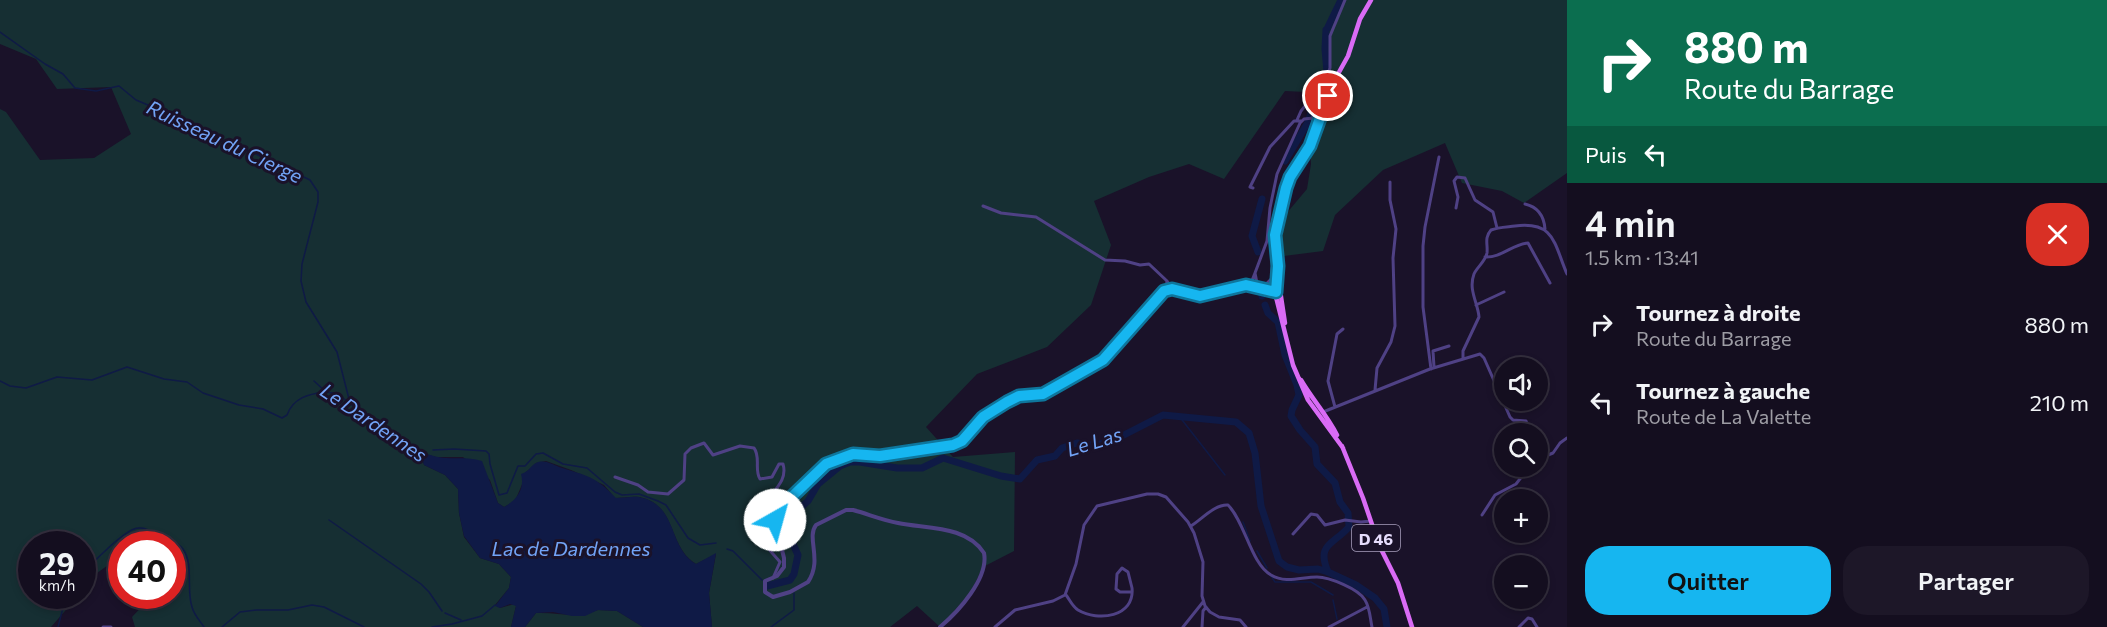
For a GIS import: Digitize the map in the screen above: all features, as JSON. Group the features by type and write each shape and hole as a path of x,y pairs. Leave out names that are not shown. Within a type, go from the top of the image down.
{"main road":[{"name":"D 46","path":"1324,416 1314,409 1306,397 1288,349 1276,290 1275,235 1290,177 1307,151 1333,83 1348,56 1360,19 1371,0"},
{"name":"D 46","path":"1275,235 1280,305"},
{"name":"D 46","path":"1295,370 1343,448 1382,552 1398,583 1412,627"}],"street":[{"path":"1314,135 1310,118 1330,68 1331,32 1345,0"},
{"path":"1251,284 1268,236 1269,208 1277,174 1301,111 1314,95 1319,94"},
{"path":"1253,188 1250,187 1270,147 1293,122 1310,118"},
{"path":"1433,368 1423,307 1423,246 1439,157"},
{"path":"1456,208 1458,199 1454,182 1457,177 1463,177 1467,180 1475,200 1493,212 1497,228"},
{"path":"1375,390 1377,368 1391,342 1395,326 1393,258 1396,229 1390,200 1390,182"},
{"path":"1525,204 1535,207 1540,213 1545,229 1552,238 1567,274"},
{"path":"983,206 1001,213 1036,217 1105,260 1125,261 1140,265 1149,264 1172,289"},
{"path":"1463,359 1463,351 1479,319 1473,294 1473,278 1485,257 1487,234 1497,228 1530,224 1545,229"},
{"path":"1485,257 1493,257 1528,243 1550,283"},
{"path":"1257,286 1264,285 1272,279 1274,253"},
{"path":"1276,290 1278,266"},
{"path":"1255,273 1257,286"},
{"path":"1166,291 1167,281"},
{"path":"940,627 958,610 984,568 983,551 972,540 928,526 897,524 853,510 844,511 816,525 813,529 815,563 807,583 779,596 770,596 765,592 764,584 766,580 781,572 784,565 775,524 776,513 824,465 853,454 883,456 945,447 959,442 982,418 1007,402 1019,396 1043,394 1103,360 1166,291 1172,289 1202,291 1240,282 1276,290"},
{"path":"1264,285 1276,290"},
{"path":"1476,305 1504,292"},
{"path":"1335,407 1328,381 1336,334 1343,329"},
{"path":"1433,368 1433,351 1449,346"},
{"path":"1324,416 1331,409 1375,390 1433,368 1482,355 1510,417 1513,420 1526,421 1527,423"},
{"path":"1548,455 1553,453 1567,438"},
{"path":"615,477 638,485 648,492 668,494 684,480 685,454 691,448 704,443 713,455 740,446 754,448 758,454 760,479 772,477 779,464 783,464 782,481 766,500 759,520 761,537 780,562 773,578"},
{"path":"1482,515 1495,495 1516,484 1521,477"},
{"path":"995,627 1012,612 1053,601 1065,594 1076,564 1084,525 1090,514 1100,505 1147,494 1160,495 1169,500 1191,527 1203,562 1203,602 1206,607 1216,616 1240,620 1246,627"},
{"path":"1191,527 1212,511 1224,504 1228,505 1238,519 1250,546 1270,574 1289,580 1328,578 1359,593 1368,607 1372,627"},
{"path":"1293,534 1311,514 1318,516 1325,525 1347,520 1371,521"},
{"path":"1065,594 1077,609 1101,616 1123,611 1131,600 1132,592 1128,572 1120,569 1117,574 1116,589 1120,592 1132,592"},
{"path":"1183,627 1203,602"},
{"path":"1202,627 1206,607"},
{"path":"1329,627 1368,607"},
{"path":"1520,627 1528,618 1532,619 1537,627"},
{"path":"103,627 111,627"}],"green space":[{"path":"0,0 1567,0 1567,173 1524,203 1502,191 1462,183 1445,143 1383,170 1335,215 1323,251 1276,257 1270,233 1307,189 1311,164 1306,92 1285,91 1224,179 1189,164 1149,177 1094,201 1111,245 1091,305 1047,347 977,374 926,427 953,457 1015,452 1014,551 983,567 970,593 940,627 917,606 890,627 712,627 709,593 716,554 696,564 680,547 667,517 651,501 639,497 615,498 604,485 546,461 536,463 525,473 515,501 504,507 498,503 490,480 463,457 436,457 420,453 424,465 445,475 458,489 459,513 464,537 480,558 499,564 511,577 509,588 495,605 500,608 515,604 511,627 135,627 132,617 140,609 186,609 186,531 108,531 108,565 96,574 96,531 18,531 18,609 67,609 51,627 0,627 0,109 6,112 40,160 94,158 131,134 111,87 57,89 36,59 0,44"},
{"path":"598,610 617,611 643,627 525,627 536,613 575,615"}],"water":[{"name":"Lac de Dardennes","path":"420,453 436,457 482,461 498,503 504,507 519,494 522,484 521,474 536,463 542,462 590,477 616,498 639,497 652,501 667,517 687,557 696,564 716,553 709,593 712,627 643,627 617,611 598,610 585,616 553,612 536,613 525,627 511,627 516,606 510,604 500,608 495,606 509,588 511,577 499,564 480,558 464,536 459,513 458,489 445,475 424,465"}],"waterway":[{"path":"1327,29 1341,0"},
{"path":"1285,161 1307,124 1327,72 1326,30"},
{"name":"Ruisseau du Cierge","path":"0,32 63,74 75,88 96,91 119,86 136,100 167,113 178,123 233,143 310,180 318,192 318,202 302,264 301,281 306,302 337,352 350,403"},
{"path":"1258,252 1252,236 1262,199"},
{"path":"1265,305 1268,313 1278,322 1285,355 1297,385 1299,395 1291,416 1315,447 1317,464 1335,483 1340,502 1348,513 1349,527 1325,550 1324,556 1328,572"},
{"path":"0,381 10,386 26,388 57,377 92,380 127,367 164,379 187,382 203,393 239,405 263,409 282,418 297,401 325,392"},
{"name":"Le Dardennes","path":"314,381 326,392 338,394 399,443 421,454"},
{"name":"Le Las","path":"767,586 790,580 794,574 798,555 788,533 789,518 808,501 818,484 840,466 850,462 860,462 897,468 922,468 943,458 1001,476 1020,479 1037,460 1055,456 1062,448 1077,443 1100,444 1122,436 1163,415 1236,422 1249,433 1255,453 1261,506 1279,561 1287,567 1299,570 1318,569 1328,572 1356,585 1375,598 1384,609 1387,627"},
{"path":"1179,416 1225,475"},
{"path":"433,450 486,451 489,454 499,495 507,493 518,466 525,466 536,454 543,453 563,464 587,468 615,492 622,495 639,494 666,505 688,538 700,545 716,543"},
{"path":"329,520 421,584 442,611"},
{"path":"1243,522 1250,541"},
{"path":"96,560 117,540 138,528 148,530 176,543 186,555 190,600 204,627"},
{"path":"727,549 733,551 762,580"},
{"path":"1257,551 1267,568"},
{"path":"1271,576 1275,582 1311,582 1333,595"},
{"path":"771,627 794,610 794,593"},
{"path":"1333,600 1337,619"},
{"path":"222,627 240,612 288,610 312,605 324,607 364,627"},
{"path":"432,627 482,616 495,605"},
{"path":"58,627 63,609"},
{"path":"445,613 461,620"}],"route":[{"path":"775,520 779,509 824,465 853,454 880,456 953,445 962,441 983,417 1007,402 1019,396 1043,394 1097,364 1106,358 1167,290 1172,289 1200,296 1246,285 1276,292 1278,266 1275,235 1286,188 1290,177 1310,146 1328,96"}]}
